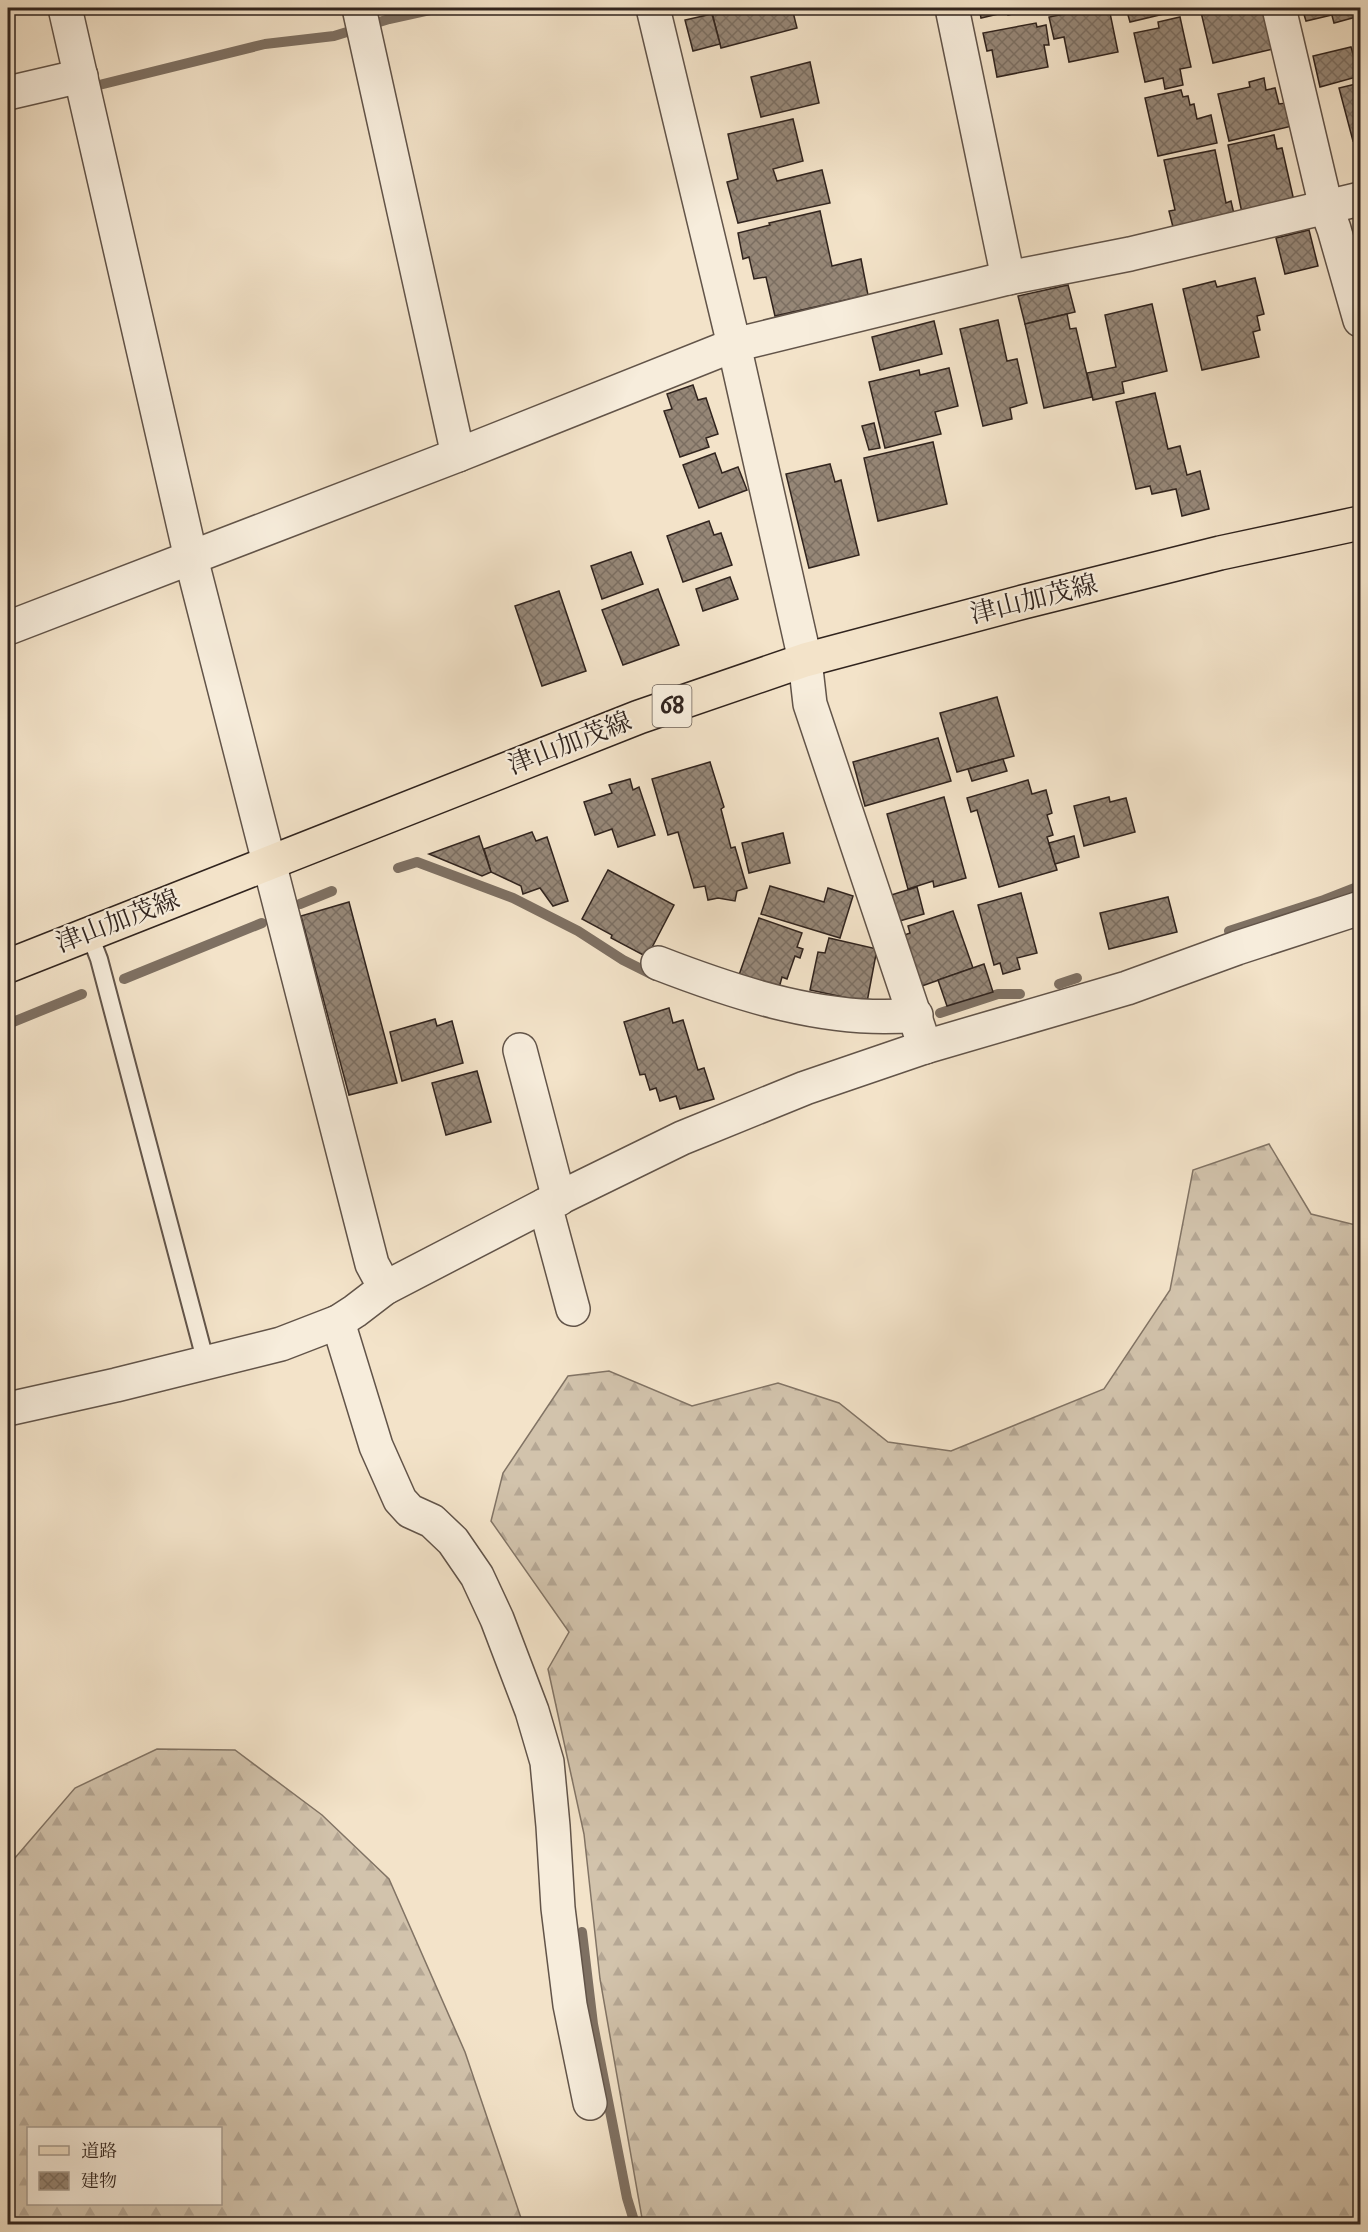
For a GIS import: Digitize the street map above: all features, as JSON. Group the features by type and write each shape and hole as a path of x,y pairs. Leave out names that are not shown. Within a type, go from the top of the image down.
{"main road":[{"name":"津山加茂線","path":"8,966 639,717 805,660 1220,553 1360,523"}],"street":[{"path":"65,8 191,558 372,1264 385,1288"},
{"path":"359,8 458,455"},
{"path":"653,8 734,345 805,660 810,704 925,1047"},
{"path":"952,8 1008,278"},
{"path":"1279,8 1326,207 1360,320"},
{"path":"8,93 84,86"},
{"path":"8,628 458,455 734,345 1008,278 1130,254 1360,199"},
{"path":"8,1409 116,1386 280,1344 338,1322 385,1288 682,1138 806,1088 925,1047 1127,988 1237,948 1360,908"},
{"path":"658,963 716,986 829,1012 894,1017 916,1015"},
{"path":"520,1050 573,1309"},
{"path":"338,1322 376,1446 400,1500 410,1511 432,1521 453,1541 477,1576 497,1619 532,1711 547,1762 558,1908 567,1984 590,2103"}],"lane":[{"path":"89,933 99,959 206,1363"}],"green space":[{"path":"1269,1144 1311,1214 1360,1226 1360,2224 643,2224 600,1979 584,1834 548,1669 569,1632 491,1521 503,1473 568,1376 609,1371 692,1406 778,1383 839,1403 888,1442 951,1451 1104,1389 1170,1290 1193,1170"},
{"path":"157,1749 235,1750 322,1815 389,1879 465,2052 523,2224 8,2224 8,1866 75,1788"}],"building":[{"path":"792,8 797,28 721,48 711,9"},
{"path":"979,8 1006,8 1007,12 981,18"},
{"path":"1006,8 1038,8 1008,15"},
{"path":"1096,8 1109,8 1118,52 1069,62 1064,37 1054,39 1049,17"},
{"path":"1126,8 1189,8 1130,22"},
{"path":"1200,8 1263,8 1273,49 1213,63"},
{"path":"1302,8 1330,8 1332,15 1306,21"},
{"path":"1330,8 1360,8 1360,16 1334,23"},
{"path":"712,14 720,44 693,51 685,20"},
{"path":"1180,17 1191,67 1180,69 1183,85 1165,89 1163,78 1145,82 1134,33 1159,28 1158,22"},
{"path":"1036,23 1037,27 1046,25 1049,45 1044,45 1048,67 997,77 992,50 987,51 983,33"},
{"path":"1351,47 1354,57 1360,55 1360,76 1320,87 1313,56"},
{"path":"810,62 819,103 761,117 751,77"},
{"path":"1264,78 1266,90 1275,88 1279,104 1286,103 1292,126 1229,141 1218,94 1250,87 1249,82"},
{"path":"1360,83 1360,139 1353,141 1339,88"},
{"path":"1181,90 1183,97 1188,96 1190,105 1194,104 1197,119 1211,115 1217,143 1158,156 1145,98"},
{"path":"793,119 803,161 773,169 777,181 822,170 830,203 738,223 727,182 738,179 728,134"},
{"path":"1274,135 1277,149 1282,148 1294,201 1242,213 1228,145"},
{"path":"1215,150 1226,203 1231,201 1234,214 1173,227 1169,211 1175,210 1164,160"},
{"path":"820,211 832,266 861,259 868,295 775,316 766,277 754,279 749,257 743,259 738,233"},
{"path":"1309,230 1318,266 1285,274 1276,238"},
{"path":"1255,278 1264,314 1257,316 1260,330 1253,332 1259,357 1202,370 1183,289 1215,281 1217,287"},
{"path":"1068,285 1075,312 1025,324 1018,296"},
{"path":"1152,304 1167,371 1122,382 1124,393 1093,400 1087,373 1116,367 1105,315"},
{"path":"1067,314 1070,329 1076,328 1092,397 1044,408 1025,324"},
{"path":"998,320 1007,361 1017,359 1027,403 1010,408 1012,419 983,426 960,329"},
{"path":"934,321 942,354 880,370 872,337"},
{"path":"949,368 958,406 935,412 941,434 885,448 869,382 919,370 920,375"},
{"path":"693,385 698,400 706,398 718,434 706,438 709,447 680,457 664,411 672,409 667,394"},
{"path":"1155,393 1168,449 1180,446 1187,475 1200,471 1209,509 1182,516 1176,489 1152,494 1150,486 1136,489 1116,402"},
{"path":"874,423 880,448 869,450 862,426"},
{"path":"933,442 947,504 878,521 864,458"},
{"path":"715,453 722,473 738,467 747,490 699,508 683,465"},
{"path":"830,464 835,482 841,480 859,555 809,568 786,474"},
{"path":"709,521 714,535 721,533 732,565 683,582 667,536"},
{"path":"631,552 643,584 602,599 591,566"},
{"path":"730,577 738,599 703,611 696,589"},
{"path":"658,589 679,645 623,665 602,610"},
{"path":"559,591 586,671 542,686 515,606"},
{"path":"997,697 1014,756 957,772 940,713"},
{"path":"938,738 951,781 865,806 853,762"},
{"path":"1003,759 1007,771 972,781 968,769"},
{"path":"710,762 724,807 721,809 731,848 735,847 747,888 737,891 735,901 718,898 708,900 705,886 694,888 678,832 668,835 652,779"},
{"path":"630,779 633,790 639,787 655,835 618,847 612,829 595,835 584,802 612,793 609,785"},
{"path":"1028,780 1032,794 1046,790 1052,813 1047,815 1053,835 1047,837 1057,870 999,887 977,810 971,812 967,798"},
{"path":"944,797 966,878 934,887 933,881 908,889 887,814"},
{"path":"1109,797 1110,802 1126,798 1135,832 1084,846 1074,806"},
{"path":"532,832 536,841 547,837 568,901 553,906 540,888 523,894 521,886 491,872 484,849"},
{"path":"783,833 790,863 749,873 742,843"},
{"path":"479,836 491,872 482,876 429,854"},
{"path":"1074,836 1079,857 1055,864 1049,843"},
{"path":"608,870 674,905 647,957 582,919"},
{"path":"770,886 824,902 828,888 853,896 840,938 761,914"},
{"path":"917,887 924,914 896,922 888,896"},
{"path":"1021,893 1037,953 1017,958 1020,969 1003,974 1000,963 994,965 978,905"},
{"path":"1168,897 1177,932 1109,949 1100,913"},
{"path":"349,902 397,1083 349,1095 301,916"},
{"path":"953,911 973,968 919,987 902,936 910,933 908,926"},
{"path":"759,918 802,933 797,947 803,949 800,958 795,956 787,979 782,977 779,988 739,975"},
{"path":"829,938 877,949 867,1002 810,990 818,952 825,953"},
{"path":"984,964 993,992 947,1006 938,980"},
{"path":"669,1008 673,1023 683,1020 698,1070 704,1068 714,1099 680,1109 676,1096 660,1101 656,1088 650,1090 645,1074 640,1075 624,1022"},
{"path":"435,1019 437,1026 452,1021 463,1063 402,1081 390,1032"},
{"path":"477,1071 491,1122 446,1135 432,1083"}],"waterway":[{"path":"87,88 265,44 334,36 389,19 439,8"},
{"path":"398,868 417,862 513,898 578,931 623,960 655,976"},
{"path":"1229,931 1360,886"},
{"path":"300,904 332,891"},
{"path":"124,979 262,923"},
{"path":"1059,984 1077,978"},
{"path":"8,1024 82,994"},
{"path":"940,1013 998,994 1020,994"},
{"path":"582,1932 593,2024 627,2198 635,2224"}]}
